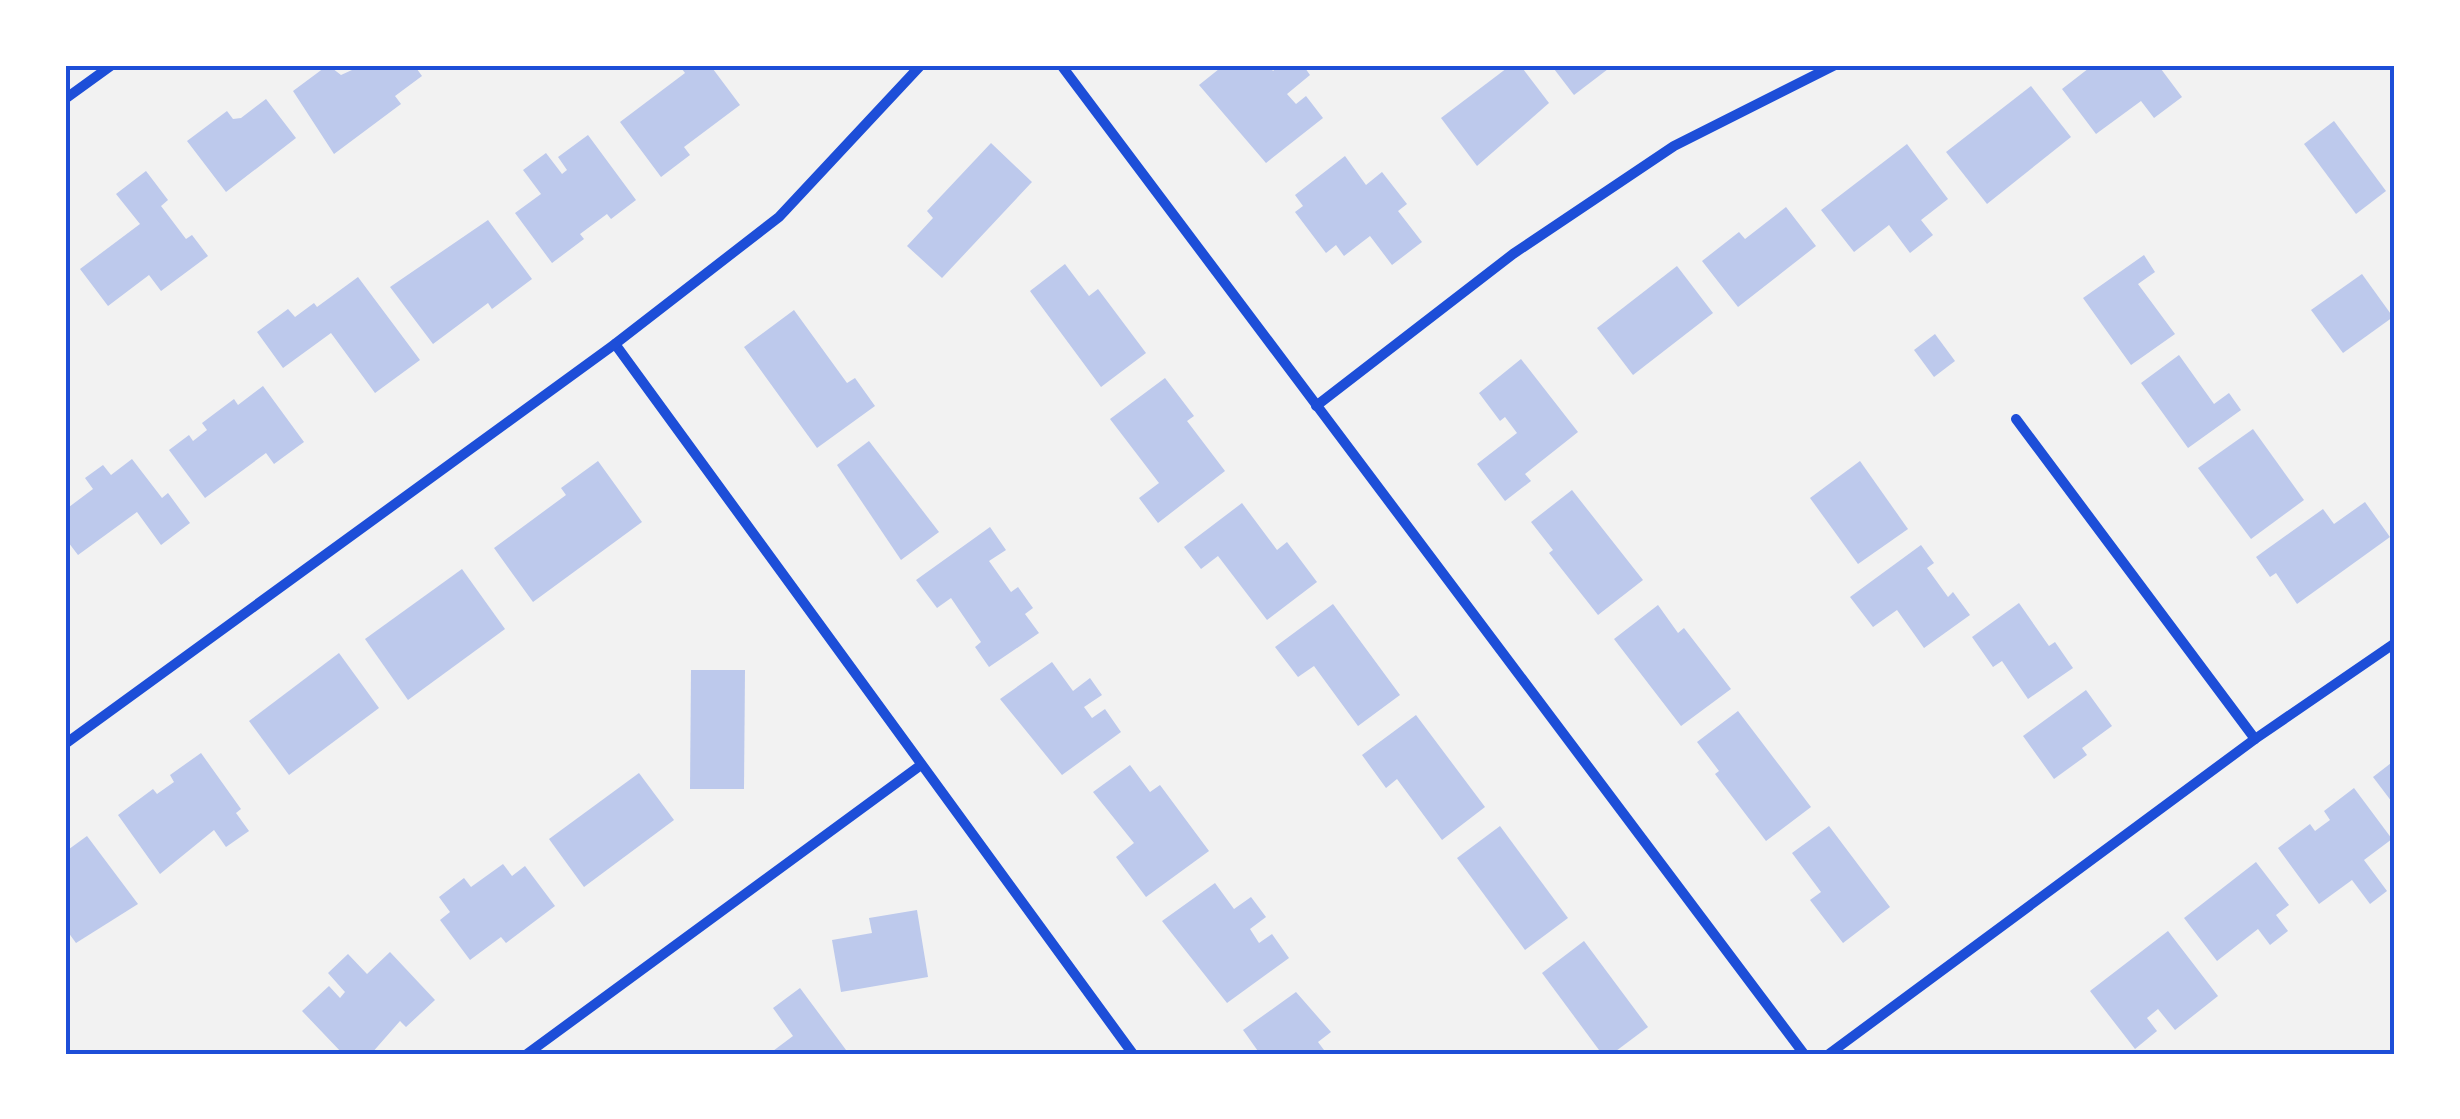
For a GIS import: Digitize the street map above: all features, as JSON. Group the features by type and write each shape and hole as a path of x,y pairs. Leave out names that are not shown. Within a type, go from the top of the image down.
{"street":[{"path":"65,99 112,65"},
{"path":"65,744 615,344 779,216 920,65"},
{"path":"1061,65 1804,1054"},
{"path":"1316,406 1514,254 1674,146 1835,65"},
{"path":"615,344 1134,1054"},
{"path":"2016,420 2256,739"},
{"path":"1829,1054 2256,739 2395,643"},
{"path":"526,1054 921,765"}],"building":[{"path":"328,65 341,75 363,65 414,65 422,76 395,96 401,104 334,154 293,91"},
{"path":"679,65 710,65 740,105 684,147 690,155 661,177 620,122 685,73"},
{"path":"1224,65 1268,65 1273,71 1280,65 1303,65 1310,75 1287,94 1296,104 1306,96 1323,118 1266,163 1199,85"},
{"path":"1511,65 1520,65 1549,103 1477,166 1441,118"},
{"path":"1551,65 1605,65 1608,69 1574,95"},
{"path":"2093,65 2158,65 2182,97 2154,118 2141,101 2096,134 2062,89"},
{"path":"2031,86 2071,137 1987,204 1946,152"},
{"path":"266,99 296,138 226,192 187,141 227,111 233,119 241,118"},
{"path":"2334,121 2386,191 2356,214 2304,144"},
{"path":"588,135 636,200 611,219 607,214 580,234 584,239 552,263 515,213 541,194 523,170 546,153 562,174 567,170 558,157"},
{"path":"991,143 1032,182 942,278 907,246 933,218 927,211"},
{"path":"1907,144 1948,199 1921,220 1933,235 1910,253 1889,225 1854,252 1821,210"},
{"path":"1345,156 1366,185 1382,172 1407,204 1398,211 1422,242 1392,265 1370,236 1344,256 1336,245 1326,253 1295,212 1303,206 1295,195"},
{"path":"146,171 168,200 161,206 186,239 192,235 208,256 161,291 149,275 108,306 80,269 140,224 116,194"},
{"path":"1786,207 1816,246 1738,307 1702,261 1739,232 1745,239"},
{"path":"488,220 532,279 492,309 488,303 433,344 390,287"},
{"path":"2144,255 2155,272 2138,284 2175,334 2131,365 2083,298"},
{"path":"1065,264 1089,296 1098,289 1146,353 1101,387 1030,291"},
{"path":"1677,266 1713,313 1633,375 1597,328"},
{"path":"2362,274 2393,317 2343,353 2311,310"},
{"path":"358,277 420,360 375,393 331,333 283,368 257,332 288,309 295,317 314,303 317,307"},
{"path":"794,310 847,383 855,378 875,406 817,448 744,347"},
{"path":"1935,334 1955,361 1934,377 1914,350"},
{"path":"2179,355 2214,404 2229,393 2241,410 2188,448 2141,383"},
{"path":"1521,359 1578,432 1525,474 1531,481 1505,501 1477,464 1517,433 1505,417 1500,421 1479,393"},
{"path":"1165,378 1194,416 1187,421 1225,471 1158,523 1139,498 1159,483 1110,419"},
{"path":"263,386 304,442 274,464 266,453 205,498 169,450 189,435 193,441 207,430 202,423 234,399 238,405"},
{"path":"2253,429 2304,500 2251,539 2198,468"},
{"path":"869,441 939,532 901,560 837,465"},
{"path":"132,459 162,498 168,493 190,523 161,545 137,512 78,555 65,538 65,510 93,489 85,478 103,465 111,475"},
{"path":"598,461 642,522 533,602 494,548 566,495 561,488"},
{"path":"1860,461 1908,529 1858,564 1810,498"},
{"path":"1572,490 1643,580 1598,615 1549,553 1553,550 1531,522"},
{"path":"2365,502 2390,537 2297,604 2276,573 2270,577 2256,557 2323,509 2334,524"},
{"path":"1242,503 1277,550 1287,542 1317,582 1267,620 1218,556 1201,569 1184,547"},
{"path":"990,527 1006,550 989,561 1011,592 1018,587 1033,608 1025,614 1039,633 989,667 975,647 981,642 951,598 937,608 916,580"},
{"path":"1921,545 1934,563 1927,568 1948,597 1953,592 1970,615 1924,648 1897,610 1873,627 1850,597"},
{"path":"462,569 505,629 408,700 365,639"},
{"path":"2019,603 2049,646 2055,642 2073,668 2028,699 2002,661 1993,667 1972,637"},
{"path":"1333,604 1400,695 1358,726 1314,666 1298,677 1275,647"},
{"path":"1658,605 1678,633 1684,628 1731,689 1681,726 1614,639"},
{"path":"339,653 379,708 289,775 249,721"},
{"path":"1052,662 1073,691 1090,678 1102,695 1084,707 1092,718 1105,709 1121,732 1062,775 1000,699"},
{"path":"691,670 745,670 744,789 690,789"},
{"path":"2086,690 2112,726 2082,748 2087,755 2054,779 2023,736"},
{"path":"1738,711 1811,807 1766,841 1715,774 1719,771 1697,742"},
{"path":"1416,715 1485,807 1442,840 1397,779 1386,788 1362,755"},
{"path":"201,753 241,809 236,813 249,831 226,847 214,830 160,874 118,815 153,789 157,794 174,782 170,775"},
{"path":"2395,760 2395,806 2373,777"},
{"path":"1130,765 1150,792 1160,785 1209,851 1146,897 1116,857 1134,843 1093,792"},
{"path":"639,773 674,820 584,887 549,839"},
{"path":"2354,788 2392,839 2364,860 2387,891 2370,904 2352,880 2319,904 2278,848 2310,824 2315,831 2330,820 2324,811"},
{"path":"1500,826 1568,918 1525,950 1457,858"},
{"path":"1829,826 1890,907 1843,943 1810,900 1821,892 1792,853"},
{"path":"87,836 138,904 76,943 65,928 65,852"},
{"path":"2256,862 2289,905 2276,915 2288,931 2270,945 2258,929 2217,961 2184,918"},
{"path":"503,864 512,876 525,866 555,906 506,943 501,937 470,960 440,920 450,912 439,897 464,878 471,887"},
{"path":"1215,883 1234,909 1251,897 1266,917 1250,929 1259,943 1272,934 1289,958 1227,1003 1162,921"},
{"path":"917,910 928,977 841,992 832,940 872,933 869,918"},
{"path":"2168,931 2218,996 2175,1030 2158,1009 2147,1018 2157,1031 2135,1049 2090,991"},
{"path":"1584,941 1648,1027 1612,1054 1602,1054 1542,973"},
{"path":"390,952 435,1000 406,1027 400,1021 371,1054 343,1054 302,1011 329,986 340,998 345,992 328,973 348,954 367,974"},
{"path":"800,988 849,1054 769,1054 793,1036 773,1008"},
{"path":"1296,992 1331,1032 1318,1042 1327,1054 1260,1054 1243,1030"}]}
